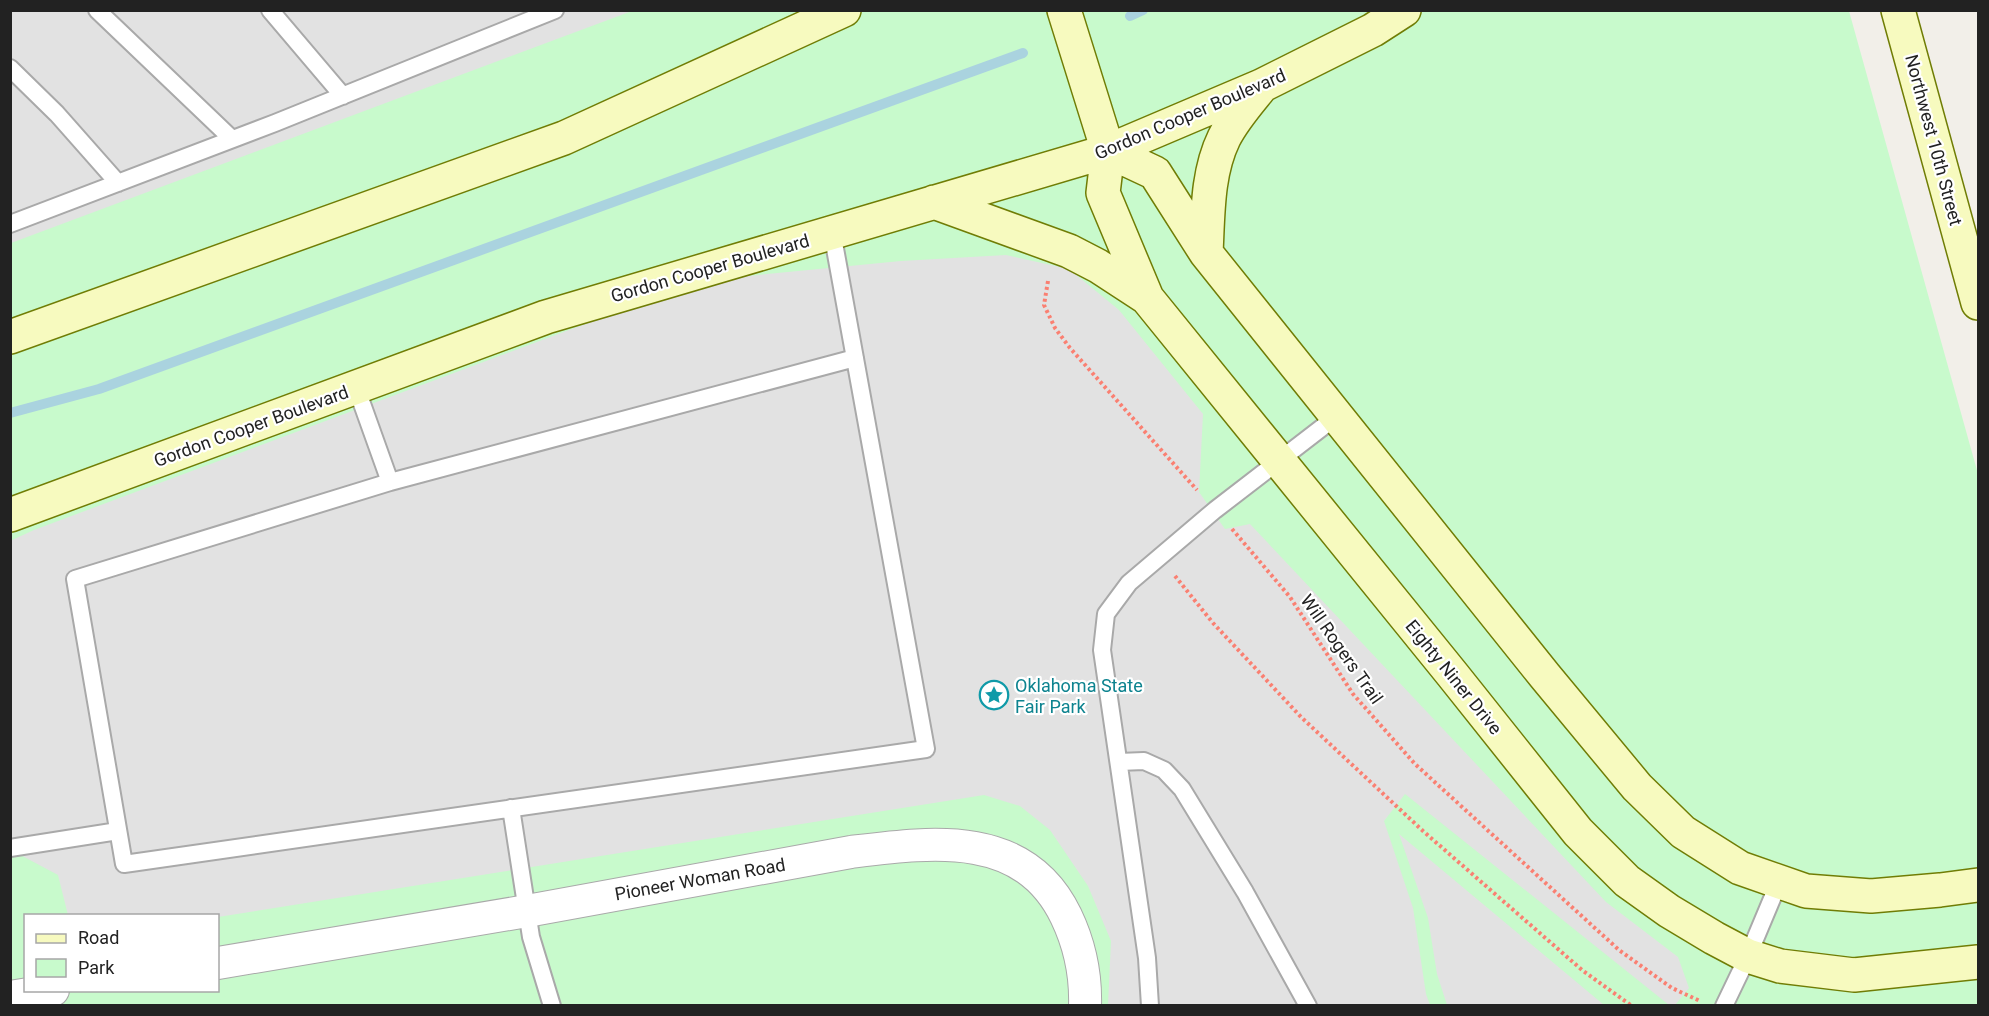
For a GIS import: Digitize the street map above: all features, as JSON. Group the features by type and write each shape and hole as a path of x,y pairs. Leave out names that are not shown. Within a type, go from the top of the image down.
{"street":[{"path":"10,337 564,138 844,10"},
{"name":"Eighty Niner Drive","path":"1064,10 1108,151 1103,193 1147,298 1578,832 1628,881 1669,911 1748,956 1780,966 1854,975 1978,962"},
{"name":"Gordon Cooper Boulevard","path":"10,515 546,317 1108,151 1261,86 1373,30 1404,10"},
{"name":"Northwest 10th Street","path":"1898,10 1978,303"},
{"path":"1206,253 1208,204 1216,160 1224,138 1261,86"},
{"path":"1108,151 1155,173 1206,253 1636,787 1683,832 1740,868 1806,891 1871,896 1978,885"},
{"path":"934,202 1070,251 1147,298"},
{"name":"Pioneer Woman Road","path":"219,963 851,852 905,845 942,844 970,847 997,854 1019,862 1040,877 1058,898 1077,942 1083,971 1084,1005"},
{"path":"10,997 41,992"}],"lane":[{"path":"97,10 232,140"},
{"path":"270,10 343,96"},
{"path":"10,224 232,140 555,10"},
{"path":"10,68 57,114 118,183"},
{"path":"832,232 855,358 926,749 124,864 75,579 390,482 855,358"},
{"path":"356,387 390,482"},
{"path":"1150,1005 1147,958 1102,650 1106,614 1129,583 1159,557 1215,510 1337,416"},
{"path":"1119,762 1144,761 1164,770 1182,789 1245,892 1308,1005"},
{"path":"511,808 526,910 539,966 552,1005"},
{"path":"10,848 118,831"},
{"path":"1724,1005 1748,956 1779,882"}],"path":[{"name":"Will Rogers Trail","path":"1049,279 1044,305 1055,328 1070,348 1290,597 1353,694 1415,764 1618,950 1672,988 1708,1005"},
{"path":"1159,557 1213,622 1301,717 1423,831 1582,970 1632,1005"}],"green space":[{"name":"Oklahoma State Fair Park","path":"10,11 1849,11 1978,474 1978,1005 11,1005"}],"shaded area":[{"path":"11,11 632,11 11,243"},
{"path":"1006,255 1069,269 1119,310 1203,414 1199,492 1225,529 1250,524 1606,902 1678,957 1689,988 1675,1005 1669,1005 1405,794 1384,821 1413,908 1426,994 1430,1005 1108,1005 1111,941 1088,886 1050,830 1020,806 984,795 219,917 219,914 68,914 58,875 13,851 10,829 10,541 34,530 577,327 717,279 901,261"},
{"path":"1399,834 1604,1005 1447,1005 1437,974 1428,918"}],"waterway":[{"path":"1130,16 1143,10"},
{"path":"10,413 99,389 1023,53"}],"place":[{"name":"Oklahoma State Fair Park","path":"994,695"}]}
